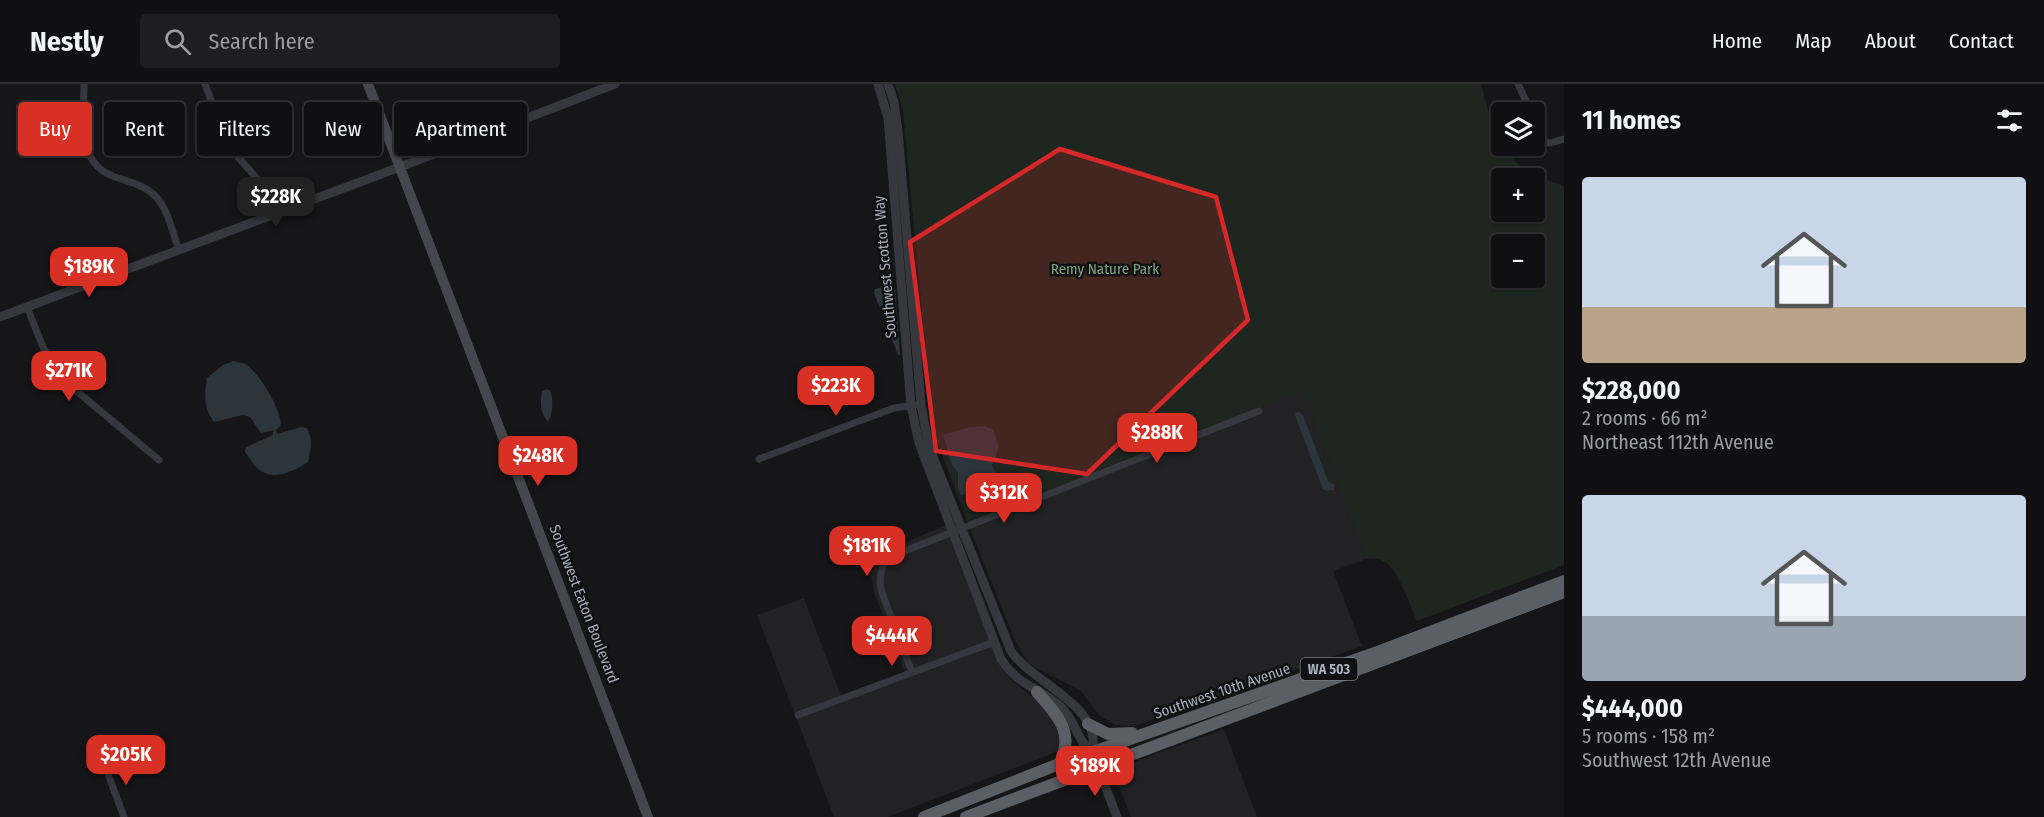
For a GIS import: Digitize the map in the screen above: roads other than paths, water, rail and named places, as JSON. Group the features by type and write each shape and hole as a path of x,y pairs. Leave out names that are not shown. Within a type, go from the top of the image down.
{"highway":[{"name":"Southwest 10th Avenue","path":"924,817 1059,764 1372,654 1564,581"},
{"name":"Southwest 10th Avenue","path":"966,817 1564,592"},
{"path":"1037,692 1058,718 1066,738 1065,751 1059,764"},
{"path":"1088,724 1102,733 1113,735 1145,734"}],"main road":[{"name":"Southwest Eaton Boulevard","path":"368,84 648,817"}],"street":[{"path":"84,84 84,135 90,159 108,175 133,181 146,188 158,200 179,250"},
{"path":"205,84 225,138 231,149 259,181 271,215"},
{"path":"0,317 615,84"},
{"name":"Southwest Scotton Way","path":"878,84 888,118 896,163"},
{"name":"Southwest Scotton Way","path":"888,84 896,117 896,163 919,443 1014,656 1033,675 1066,696 1088,724 1095,742 1092,752"},
{"path":"1518,84 1527,102"},
{"path":"1545,142 1550,144 1564,139"},
{"path":"27,307 43,347 61,378 159,460"},
{"path":"759,459 894,408 916,405"},
{"path":"912,672 881,590 879,577 883,567 892,556 1259,411"},
{"name":"Southwest Scotton Way","path":"957,530 1001,658 1009,670 1024,684 1052,700 1062,708 1074,724 1083,746 1092,752 1117,817"},
{"path":"798,715 994,642"},
{"path":"110,758 108,774 124,817"}],"park label":[{"name":"Remy Nature Park","path":"1105,269"}]}
